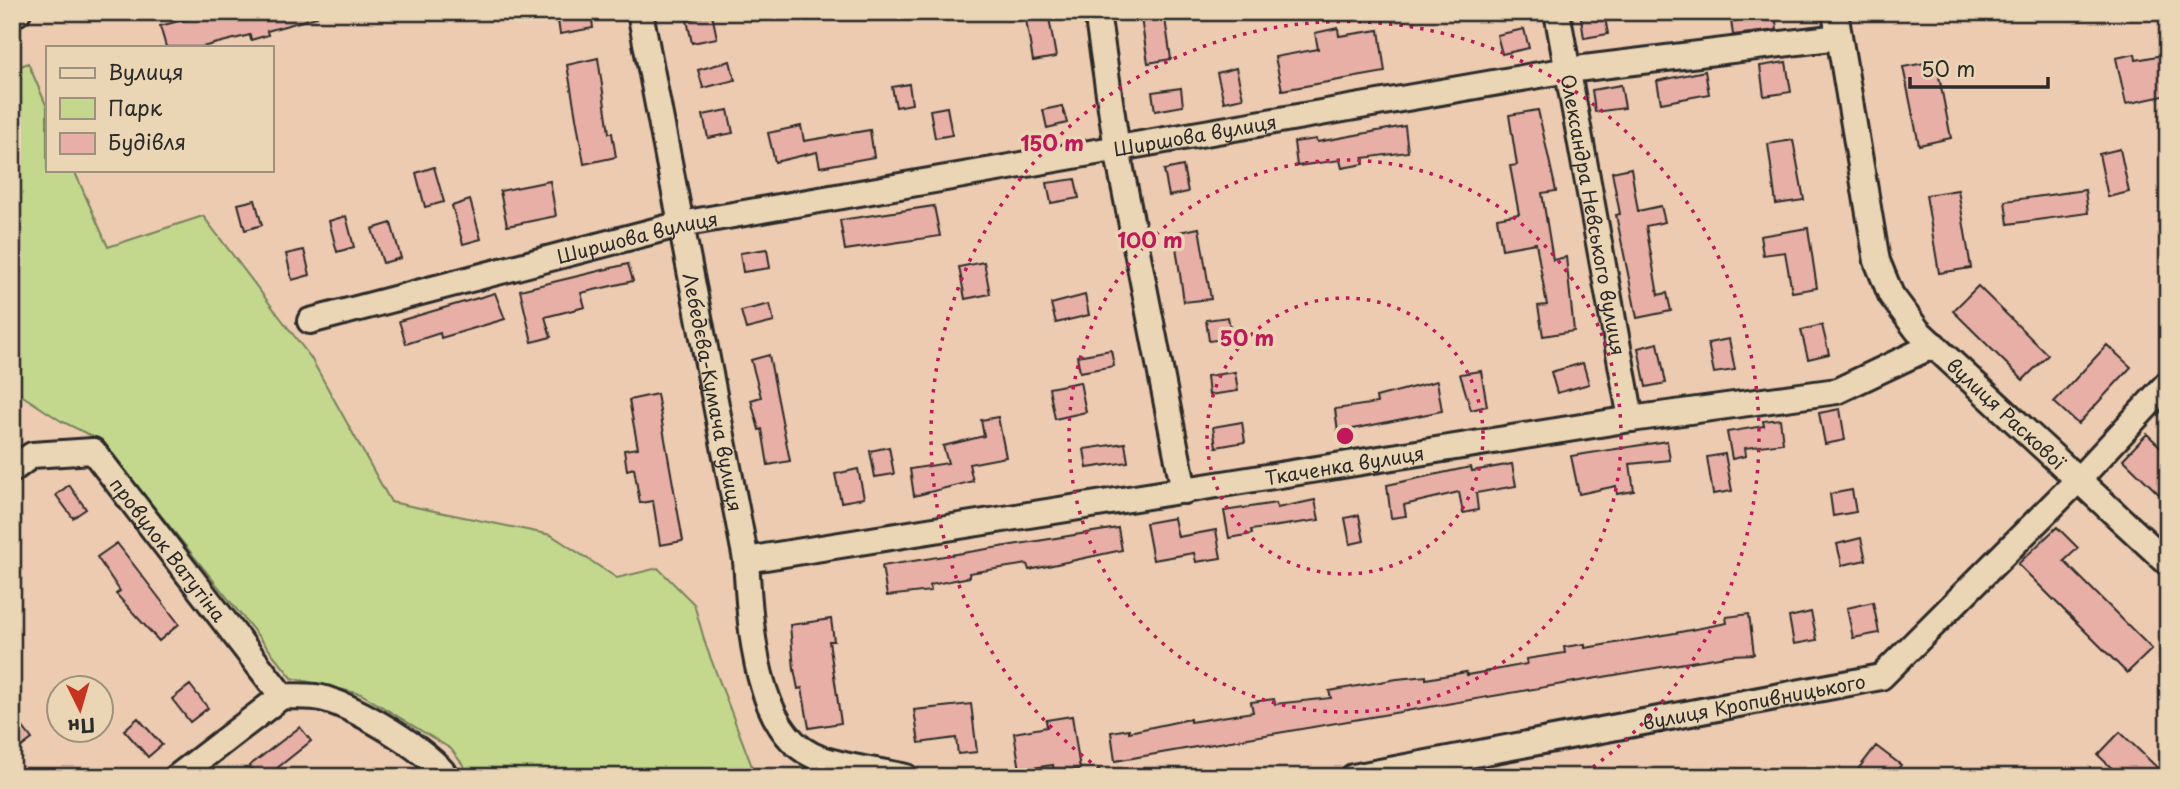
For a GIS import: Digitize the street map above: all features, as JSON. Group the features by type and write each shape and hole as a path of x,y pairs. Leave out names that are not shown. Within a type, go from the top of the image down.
{"street":[{"path":"12,15 18,12"},
{"name":"Лебедєва-Кумача вулиця","path":"640,12 746,560 751,635 771,708 786,733 812,755 906,777"},
{"path":"1097,12 1117,149 1184,491"},
{"name":"Олександра Невського вулиця","path":"1557,12 1631,419"},
{"name":"вулиця Раскової","path":"1835,12 1877,261 1891,295 1918,331 2168,563"},
{"name":"Ширшова вулиця","path":"310,321 681,224 1568,70 1839,37"},
{"name":"Ткаченка вулиця","path":"746,560 1631,419 1837,391 1934,345"},
{"name":"вулиця Кропивницького","path":"1353,777 1881,677 2078,480 2168,383"},
{"name":"провулок Ватутіна","path":"12,470 32,454 93,451 282,696"},
{"path":"177,777 282,696 325,698 391,732 436,763 447,777"}],"green space":[{"path":"28,63 46,105 46,172 75,172 108,247 203,216 311,358 391,502 551,535 617,578 658,568 694,604 706,646 756,777 472,777 451,749 361,694 292,678 100,440 61,421 12,389 12,70"}],"building":[{"path":"213,12 317,12 317,17 267,31 268,35 251,40 250,35 206,46 166,46 160,26"},
{"path":"591,12 593,28 560,34 557,14"},
{"path":"1048,12 1056,57 1033,61 1025,14"},
{"path":"1140,12 1164,12 1171,59 1148,63"},
{"path":"1580,12 1604,12 1608,34 1584,38"},
{"path":"1730,12 1775,12 1777,30 1733,35"},
{"path":"712,14 717,38 692,43 687,20"},
{"path":"1338,28 1339,36 1379,30 1385,72 1282,90 1275,57 1318,49 1315,33"},
{"path":"1524,29 1529,48 1502,54 1497,35"},
{"path":"2135,54 2136,60 2168,54 2168,95 2126,104 2116,58"},
{"path":"598,58 609,133 612,133 616,157 584,164 567,65"},
{"path":"730,61 735,80 703,88 698,70"},
{"path":"1936,61 1951,138 1919,145 1903,67"},
{"path":"1786,62 1791,92 1764,96 1760,66"},
{"path":"1236,68 1243,98 1224,102 1217,73"},
{"path":"1705,71 1709,94 1661,103 1657,81"},
{"path":"909,84 912,104 896,107 892,87"},
{"path":"1621,85 1625,108 1595,112 1592,90"},
{"path":"1181,88 1183,106 1155,111 1152,92"},
{"path":"1062,106 1067,123 1047,128 1043,110"},
{"path":"947,107 952,135 935,138 930,110"},
{"path":"728,110 733,133 708,138 703,115"},
{"path":"1538,110 1556,191 1542,193 1553,260 1566,257 1574,331 1543,336 1538,306 1547,305 1536,243 1502,249 1497,218 1519,214 1510,166 1517,165 1509,115"},
{"path":"801,126 804,141 870,130 874,157 820,167 817,152 775,162 768,133"},
{"path":"1405,126 1408,152 1363,158 1364,164 1342,168 1340,160 1297,166 1294,142 1316,139 1317,142"},
{"path":"1793,140 1804,200 1776,204 1768,144"},
{"path":"2120,149 2129,192 2108,197 2099,154"},
{"path":"1183,166 1188,192 1169,196 1164,170"},
{"path":"434,167 444,202 425,207 416,173"},
{"path":"1631,168 1638,211 1661,206 1665,222 1646,226 1658,295 1667,293 1671,311 1637,318 1616,215 1620,214 1612,172"},
{"path":"1075,179 1079,198 1051,203 1047,183"},
{"path":"550,181 556,216 507,226 500,191"},
{"path":"1958,190 1971,268 1939,273 1926,195"},
{"path":"2085,190 2088,213 2008,224 2005,201"},
{"path":"255,200 262,225 245,230 238,204"},
{"path":"470,200 481,239 463,244 452,206"},
{"path":"934,206 940,236 845,250 840,220"},
{"path":"346,216 354,247 337,252 329,221"},
{"path":"391,223 401,258 383,263 372,229"},
{"path":"1199,228 1211,299 1184,302 1174,233"},
{"path":"1808,228 1817,288 1792,292 1785,252 1763,255 1760,236"},
{"path":"767,249 770,268 743,272 740,253"},
{"path":"304,250 310,275 292,280 286,254"},
{"path":"984,262 990,294 965,299 959,267"},
{"path":"628,264 633,281 581,293 585,307 545,317 551,337 532,342 520,290"},
{"path":"1978,286 2048,355 2023,380 1953,311"},
{"path":"495,293 505,319 441,338 440,333 406,344 399,321"},
{"path":"1085,295 1089,315 1056,323 1051,304"},
{"path":"770,304 774,322 746,329 741,311"},
{"path":"1228,317 1232,338 1209,341 1206,320"},
{"path":"1822,325 1829,354 1808,359 1801,330"},
{"path":"1729,339 1735,370 1714,373 1708,343"},
{"path":"1658,343 1666,383 1646,387 1638,348"},
{"path":"2107,345 2131,367 2078,424 2054,402"},
{"path":"1111,350 1114,366 1080,372 1077,356"},
{"path":"769,355 790,461 768,465 762,429 759,430 751,400 761,397 751,360"},
{"path":"1583,363 1589,384 1557,393 1551,372"},
{"path":"1481,371 1487,406 1471,410 1460,374"},
{"path":"1235,372 1238,391 1209,395 1207,376"},
{"path":"1437,381 1442,411 1338,432 1335,409 1377,403 1376,397"},
{"path":"1080,382 1086,412 1055,419 1049,388"},
{"path":"657,394 683,541 660,545 653,501 640,503 634,468 627,470 624,450 638,448 629,400"},
{"path":"1840,409 1845,440 1825,444 1819,413"},
{"path":"998,417 1006,457 969,464 973,481 914,496 910,469 948,463 943,446 984,436 981,420"},
{"path":"1780,419 1783,443 1745,448 1746,456 1732,459 1727,432 1764,426 1763,421"},
{"path":"1242,422 1245,442 1216,447 1213,427"},
{"path":"2147,434 2168,454 2168,503 2123,459"},
{"path":"1667,441 1670,460 1630,464 1634,491 1617,494 1616,486 1579,494 1571,456"},
{"path":"1125,443 1128,462 1087,468 1084,449"},
{"path":"889,447 894,474 875,477 870,451"},
{"path":"1725,454 1732,491 1713,494 1707,457"},
{"path":"1512,464 1516,486 1476,493 1478,510 1463,513 1459,492 1404,505 1406,516 1391,518 1387,485 1471,467 1472,471"},
{"path":"858,469 864,498 841,502 835,474"},
{"path":"69,485 86,509 73,518 56,495"},
{"path":"1852,490 1856,512 1833,516 1830,494"},
{"path":"1315,500 1319,520 1251,530 1252,534 1229,538 1224,511 1276,503 1277,508"},
{"path":"1359,515 1364,541 1350,544 1345,518"},
{"path":"1174,518 1178,537 1216,530 1221,558 1196,562 1194,553 1153,560 1146,523"},
{"path":"2057,527 2078,548 2064,561 2152,649 2127,673 2018,564"},
{"path":"1118,528 1122,550 1029,570 1027,564 969,573 970,577 930,585 931,591 887,596 882,566"},
{"path":"1861,538 1866,560 1842,565 1837,544"},
{"path":"117,543 179,624 159,641 116,594 120,591 97,557"},
{"path":"1873,602 1879,633 1853,638 1847,608"},
{"path":"1811,612 1817,640 1794,644 1789,617"},
{"path":"1749,614 1754,654 1731,655 1115,761 1111,732 1129,729 1129,732 1190,719 1190,722 1253,712 1251,702 1274,699 1275,704 1331,698 1329,691 1397,679 1426,676 1426,679 1466,672 1467,675 1527,664 1526,659 1565,653 1564,647 1585,644 1585,648 1675,633 1727,623 1726,617"},
{"path":"831,619 834,641 829,641 841,723 809,728 802,688 798,689 794,669 790,625"},
{"path":"190,685 208,708 190,722 172,699"},
{"path":"971,704 977,752 958,754 956,738 919,743 914,710"},
{"path":"12,713 32,739 12,754"},
{"path":"1072,716 1080,769 1054,773 1053,765 1020,770 1014,733 1047,727 1046,720"},
{"path":"138,718 162,745 148,757 124,730"},
{"path":"300,727 311,741 266,777 257,777 249,766"},
{"path":"2120,732 2167,777 2121,777 2098,755"},
{"path":"1876,746 1901,765 1892,777 1852,777"}]}
